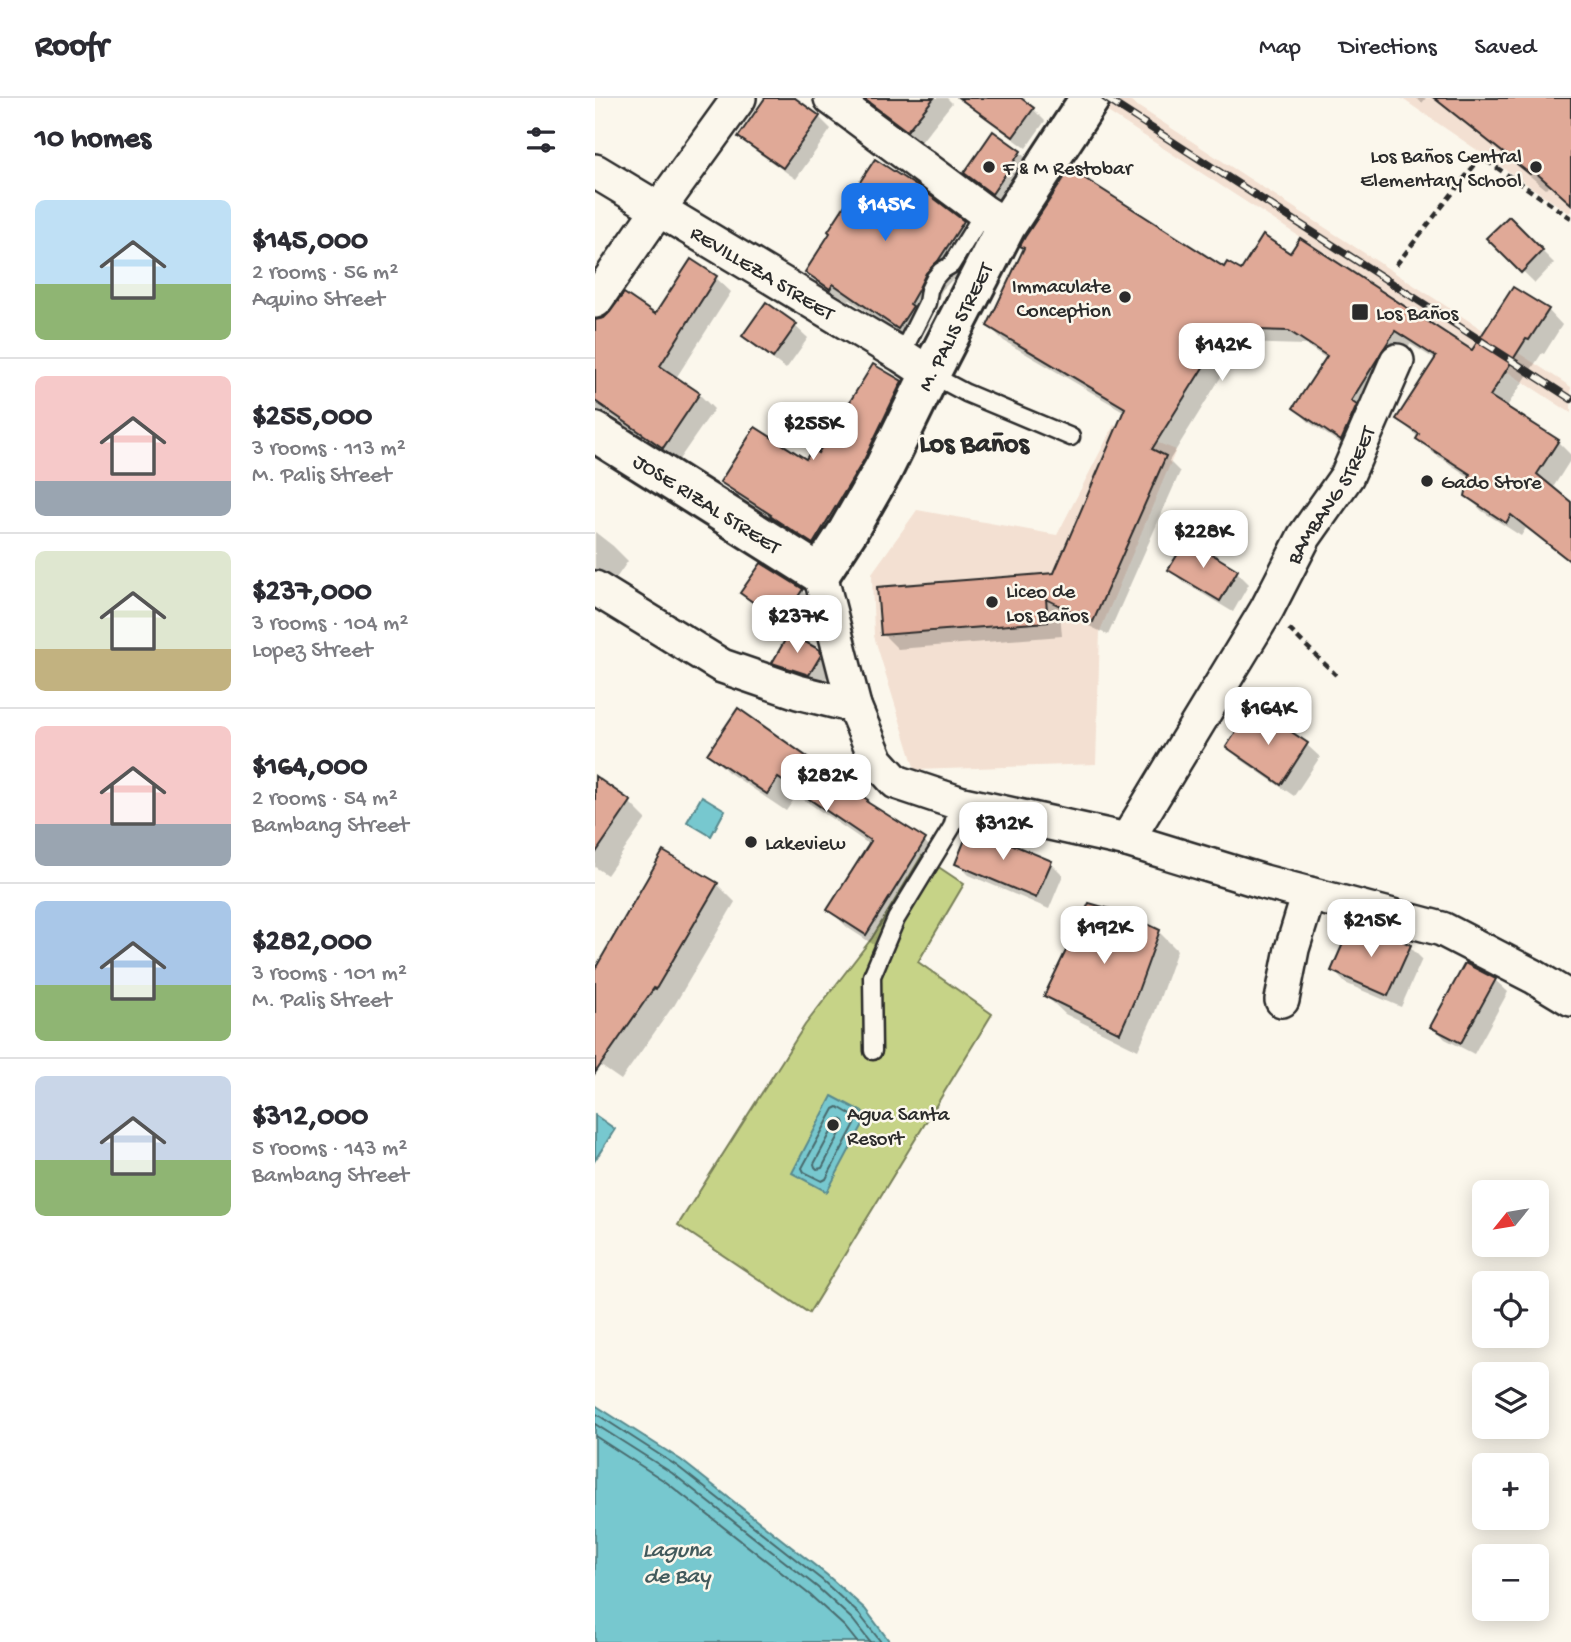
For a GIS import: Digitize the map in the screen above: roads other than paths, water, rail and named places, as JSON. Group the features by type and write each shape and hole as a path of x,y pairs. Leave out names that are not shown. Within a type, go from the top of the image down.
{"main road":[{"name":"M. PALIS STREET","path":"820,574 883,470 915,365 995,219 1085,106"},
{"name":"JOSE RIZAL STREET","path":"595,432 820,574"}],"street":[{"path":"595,301 739,98"},
{"path":"831,98 995,219"},
{"name":"REVILLEZA STREET","path":"595,171 915,365"},
{"name":"BAMBANG STREET","path":"1127,840 1267,609 1304,537 1347,476 1397,362"},
{"path":"820,574 854,706 877,761 896,782 959,803 1127,840 1264,882 1441,929 1533,976 1571,999"},
{"path":"595,588 722,666 798,692 854,706"},
{"path":"1282,1000 1292,949 1309,894"}],"lane":[{"path":"915,365 966,393 1071,437"},
{"path":"873,1051 872,976 896,919 952,827 959,803"}],"water":[{"path":"702,796 725,810 711,836 687,822"},
{"path":"832,1096 868,1115 827,1192 792,1173"},
{"path":"595,1115 615,1129 595,1160"},
{"name":"Laguna de Bay","path":"595,1405 681,1460 827,1575 865,1609 890,1642 595,1642"}],"railway":[{"path":"1105,98 1571,399"}],"place":[{"name":"F & M Restobar","path":"989,167"},
{"name":"Los Baños Central Elementary School","path":"1536,167"},
{"name":"Immaculate Conception","path":"1125,297"},
{"name":"Los Baños","path":"1360,312"},
{"name":"Gado Store","path":"1427,481"},
{"name":"Liceo de Los Baños","path":"992,602"},
{"name":"Lakeview","path":"751,842"},
{"name":"Agua Santa Resort","path":"833,1125"}],"district":[{"name":"Los Baños","path":"974,441"}]}
